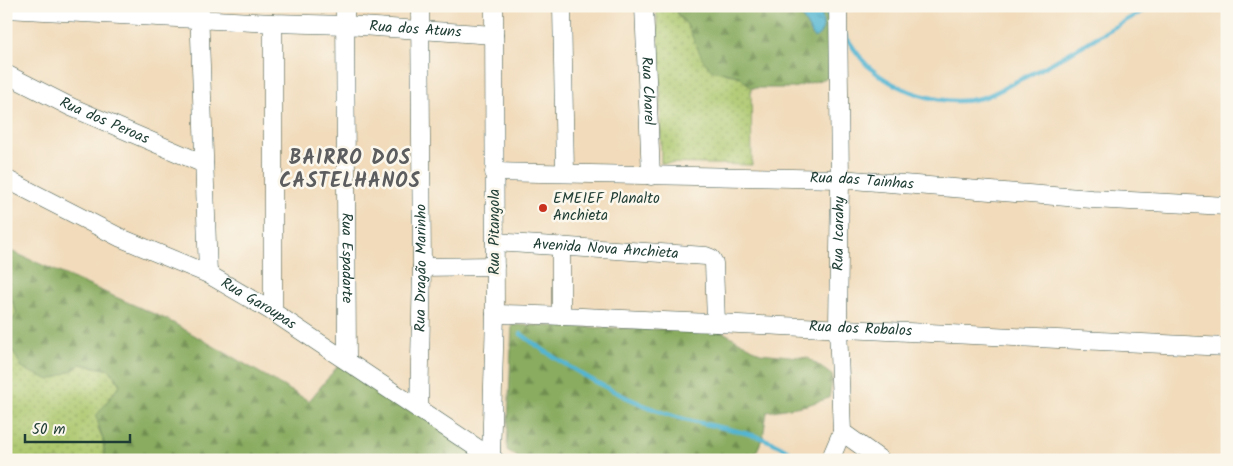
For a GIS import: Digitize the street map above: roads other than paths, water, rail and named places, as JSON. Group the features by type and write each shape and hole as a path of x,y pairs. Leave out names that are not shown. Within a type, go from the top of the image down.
{"street":[{"name":"Rua Espadarte","path":"345,6 347,360"},
{"name":"Rua Dragão Marinho","path":"419,410 422,267 420,6"},
{"name":"Rua Pitangola","path":"492,459 495,314 494,6"},
{"path":"562,6 565,173"},
{"name":"Rua Charel","path":"644,6 651,176"},
{"name":"Rua Icarahy","path":"830,460 842,432 838,327 840,179 838,6"},
{"name":"Rua dos Atuns","path":"6,10 199,12 273,23 346,25 494,35"},
{"path":"199,12 208,274"},
{"path":"273,23 273,312"},
{"name":"Rua dos Peroas","path":"6,74 71,107 204,164"},
{"name":"Rua das Tainhas","path":"494,172 840,179 1092,200 1227,206"},
{"name":"Rua Garoupas","path":"6,179 121,238 208,274 273,312 347,360 492,459"},
{"name":"Avenida Nova Anchieta","path":"495,242 706,256 711,258 714,263 716,323"},
{"path":"561,246 561,315"},
{"path":"422,267 495,266"},
{"name":"Rua dos Robalos","path":"495,314 561,315 838,327 1227,347"},
{"path":"842,432 881,460"}],"water":[{"path":"796,6 821,6 823,28 819,35 814,38"}],"waterway":[{"path":"821,6 832,18"},
{"path":"844,34 867,65 891,83 905,90 936,99 967,101 996,93 1153,6"},
{"path":"521,334 571,368 625,397 678,418 733,430 769,441 786,449 801,460"}],"place":[{"name":"EMEIEF Planalto Anchieta","path":"543,208"}],"district":[{"name":"BAIRRO DOS CASTELHANOS","path":"350,170"}]}
